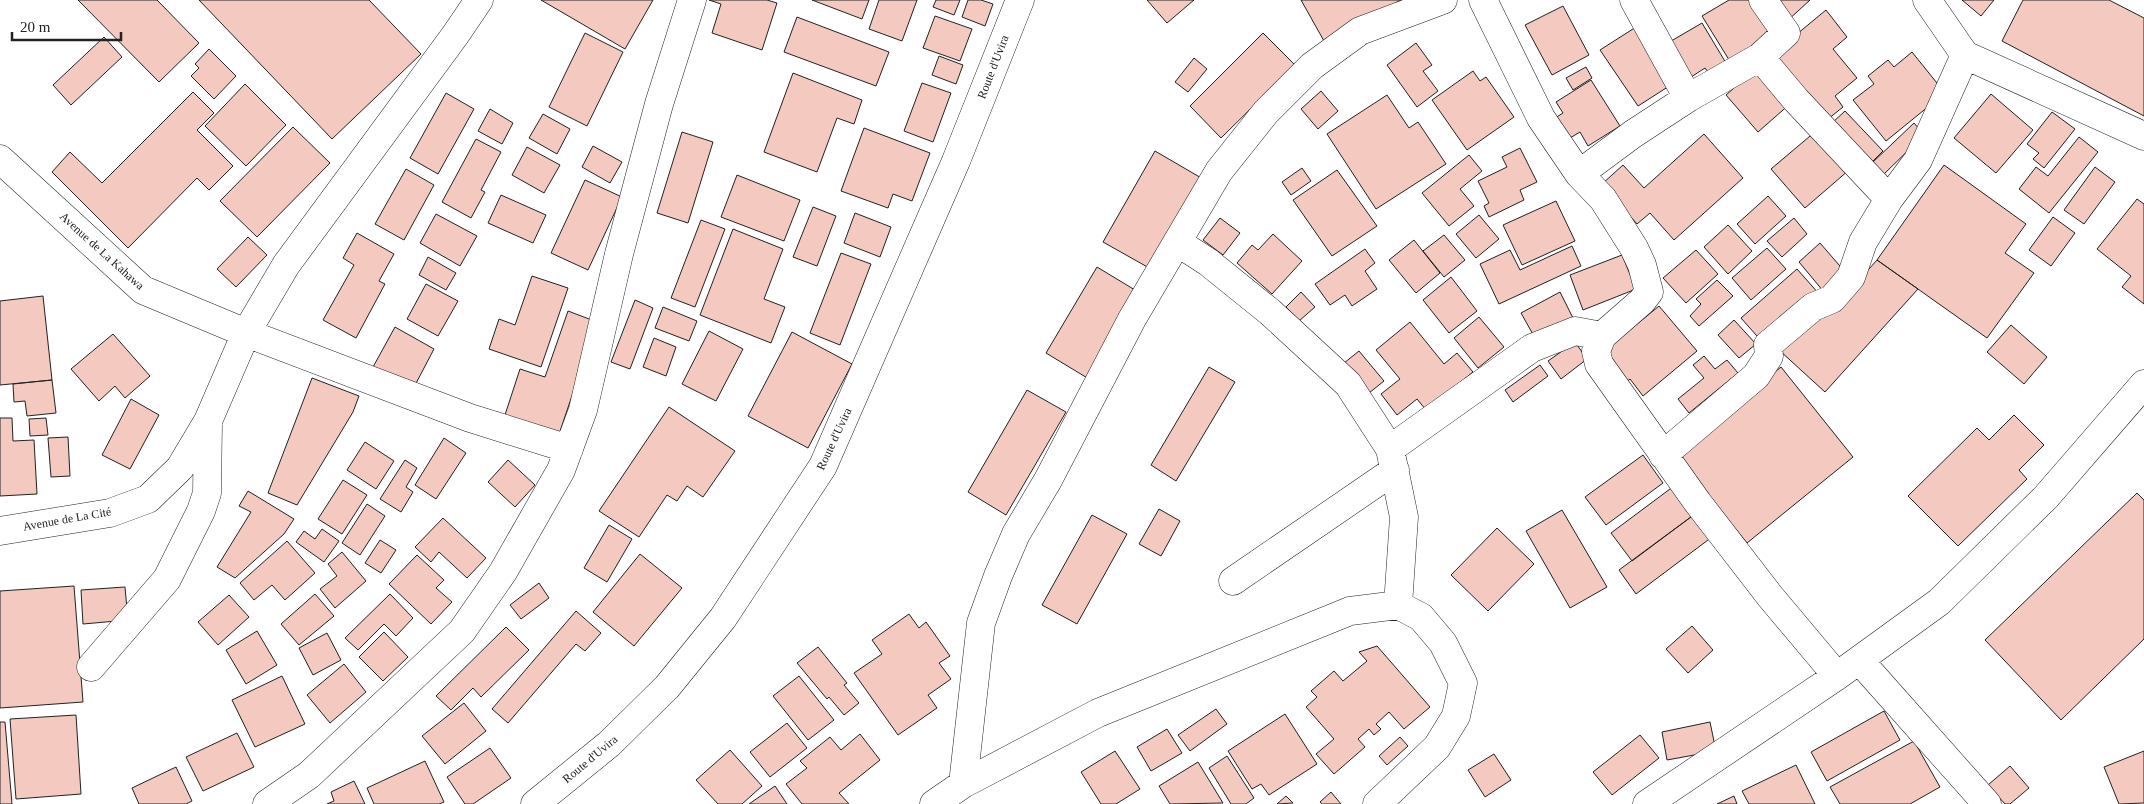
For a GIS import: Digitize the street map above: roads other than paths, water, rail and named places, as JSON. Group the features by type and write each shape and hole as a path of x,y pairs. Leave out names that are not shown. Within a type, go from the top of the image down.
{"street":[{"name":"Avenue de La Cité","path":"0,530 110,513 148,499 180,468 208,421 246,333 286,265 479,0"},
{"path":"267,804 309,775 462,631 503,572 561,470 583,410 619,254 660,104 692,0"},
{"name":"Route d'Uvira","path":"534,804 609,744 667,687 723,618 824,466 956,161 1020,0"},
{"path":"963,784 981,623 998,576 1016,534 1048,480 1132,319 1219,171 1266,112 1312,66 1360,31 1444,0"},
{"path":"1483,0 1541,118 1579,174 1603,199 1634,248 1642,265 1648,292 1642,301 1602,336 1596,351 1599,364 1663,455 1769,595 1836,676"},
{"path":"1634,0 1688,98"},
{"path":"1579,174 1633,134 1688,98 1760,57 1786,33 1763,0"},
{"path":"1927,0 1965,55 2144,136"},
{"path":"1663,455 1756,376 1769,356 1768,345 1813,307 1832,299 1850,277 1863,242 1889,199 1918,160 1965,55"},
{"path":"1760,57 1796,100 1889,199"},
{"name":"Avenue de La Kahawa","path":"0,159 143,290 246,333 470,418 569,449"},
{"path":"1177,242 1208,262 1270,312 1348,384 1393,459 1404,517 1398,605"},
{"path":"1233,580 1393,459 1532,348 1575,331 1602,336"},
{"path":"1647,804 1836,676 1939,602 2046,497 2144,384"},
{"path":"91,667 167,579 201,511 207,493 208,421"},
{"path":"934,804 963,784 1107,710 1350,611 1398,605 1422,617 1443,643 1463,683 1456,716 1437,747 1377,804"},
{"path":"1859,660 1988,804"}]}
